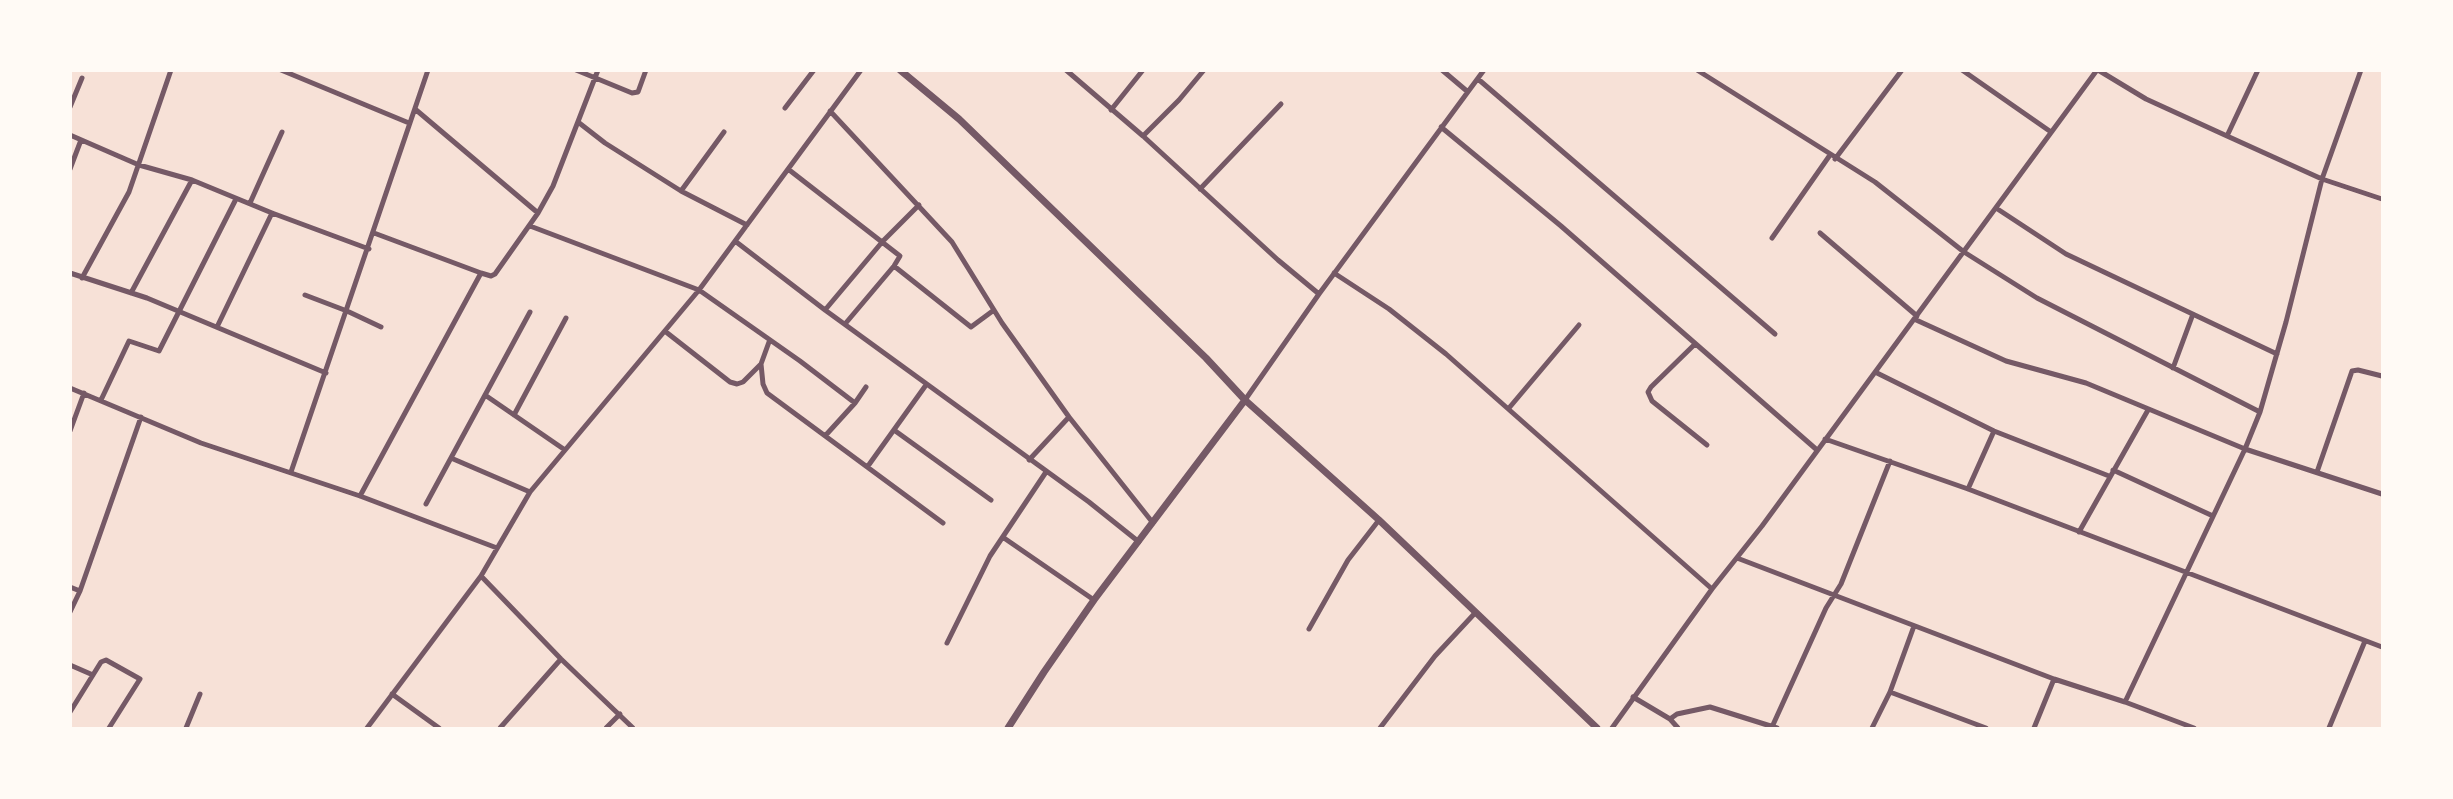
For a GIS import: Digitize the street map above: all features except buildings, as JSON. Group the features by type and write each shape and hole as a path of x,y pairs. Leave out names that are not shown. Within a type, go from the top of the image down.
{"street":[{"path":"82,278 129,192 171,70"},
{"path":"281,70 409,123"},
{"path":"291,472 369,249 428,70"},
{"path":"576,70 632,93 638,92 646,70"},
{"path":"374,233 481,273 495,274 538,213 566,158 598,70"},
{"path":"785,108 814,70"},
{"path":"367,729 481,576 530,492 699,291 861,70"},
{"path":"900,70 959,118 1206,357 1245,400 1379,519 1596,729"},
{"path":"1066,70 1319,294"},
{"path":"1111,110 1143,70"},
{"path":"1143,136 1179,100 1204,70"},
{"path":"1442,70 1468,92"},
{"path":"1008,729 1094,600 1245,400 1334,273 1484,70"},
{"path":"1697,70 1875,182 1964,252 2037,298 2260,412"},
{"path":"1772,238 1902,70"},
{"path":"1962,70 2051,132"},
{"path":"1612,729 1712,589 2097,70 2146,99 2322,179 2382,199"},
{"path":"2227,136 2258,70"},
{"path":"2125,702 2245,450 2260,412 2322,179 2361,70"},
{"path":"70,107 82,78"},
{"path":"1478,79 1775,334"},
{"path":"1200,189 1281,104"},
{"path":"415,109 538,213"},
{"path":"830,111 952,242 994,310 1069,417 1153,523"},
{"path":"579,122 606,143 681,191 747,225"},
{"path":"1441,127 1561,226 1694,345 1817,450"},
{"path":"250,203 282,132"},
{"path":"681,191 724,132"},
{"path":"70,135 139,165 192,180 369,249"},
{"path":"70,169 81,140"},
{"path":"788,169 899,253 900,258 894,266 845,324"},
{"path":"131,293 192,180"},
{"path":"100,400 127,343 131,341 159,351 236,199"},
{"path":"825,310 883,241 919,205"},
{"path":"1996,208 2066,254 2277,354"},
{"path":"217,327 272,213"},
{"path":"530,226 699,291 769,342 800,361 855,403"},
{"path":"1820,233 1915,318 2006,361 2073,378 2245,450 2382,494"},
{"path":"735,241 926,386 1089,502 1140,542"},
{"path":"894,266 971,327 994,310"},
{"path":"70,273 179,311 326,373"},
{"path":"360,496 481,273"},
{"path":"1334,273 1402,319 1509,408 1712,589"},
{"path":"305,295 381,327"},
{"path":"426,504 530,312"},
{"path":"2173,368 2193,314"},
{"path":"514,415 566,318"},
{"path":"1509,408 1579,325"},
{"path":"666,332 730,382 737,384 743,382 761,364"},
{"path":"769,342 761,364 762,384 767,393 943,523"},
{"path":"1694,345 1648,392 1652,401 1707,445"},
{"path":"2317,472 2352,372 2358,370 2382,376"},
{"path":"1875,372 1994,431 2109,476"},
{"path":"868,466 926,386"},
{"path":"825,436 855,403 866,387"},
{"path":"70,388 201,443 360,496 497,548"},
{"path":"70,431 84,393"},
{"path":"485,394 565,450"},
{"path":"2079,532 2148,410"},
{"path":"70,612 80,591 141,417"},
{"path":"1029,460 1069,417"},
{"path":"894,429 991,500"},
{"path":"1968,489 1994,431"},
{"path":"1825,439 1968,489 2382,647"},
{"path":"451,458 530,492"},
{"path":"1670,720 1677,714 1710,707 1763,727 1775,728 1826,608 1840,585 1890,461"},
{"path":"2113,470 2213,516"},
{"path":"947,643 990,556 1046,472"},
{"path":"1309,629 1348,561 1379,519"},
{"path":"1004,538 1094,600"},
{"path":"1737,558 2054,679 2125,702 2194,729"},
{"path":"481,576 633,729"},
{"path":"70,587 80,591"},
{"path":"1380,729 1435,656 1476,612"},
{"path":"1872,729 1890,692 1914,626"},
{"path":"2329,729 2365,641"},
{"path":"500,729 561,659"},
{"path":"70,712 103,660 106,660 140,679 110,729"},
{"path":"70,665 93,675"},
{"path":"2034,729 2054,679"},
{"path":"1890,692 1986,729"},
{"path":"186,729 200,694"},
{"path":"392,694 439,729"},
{"path":"1633,697 1670,720 1678,729"},
{"path":"606,729 620,714"}]}
